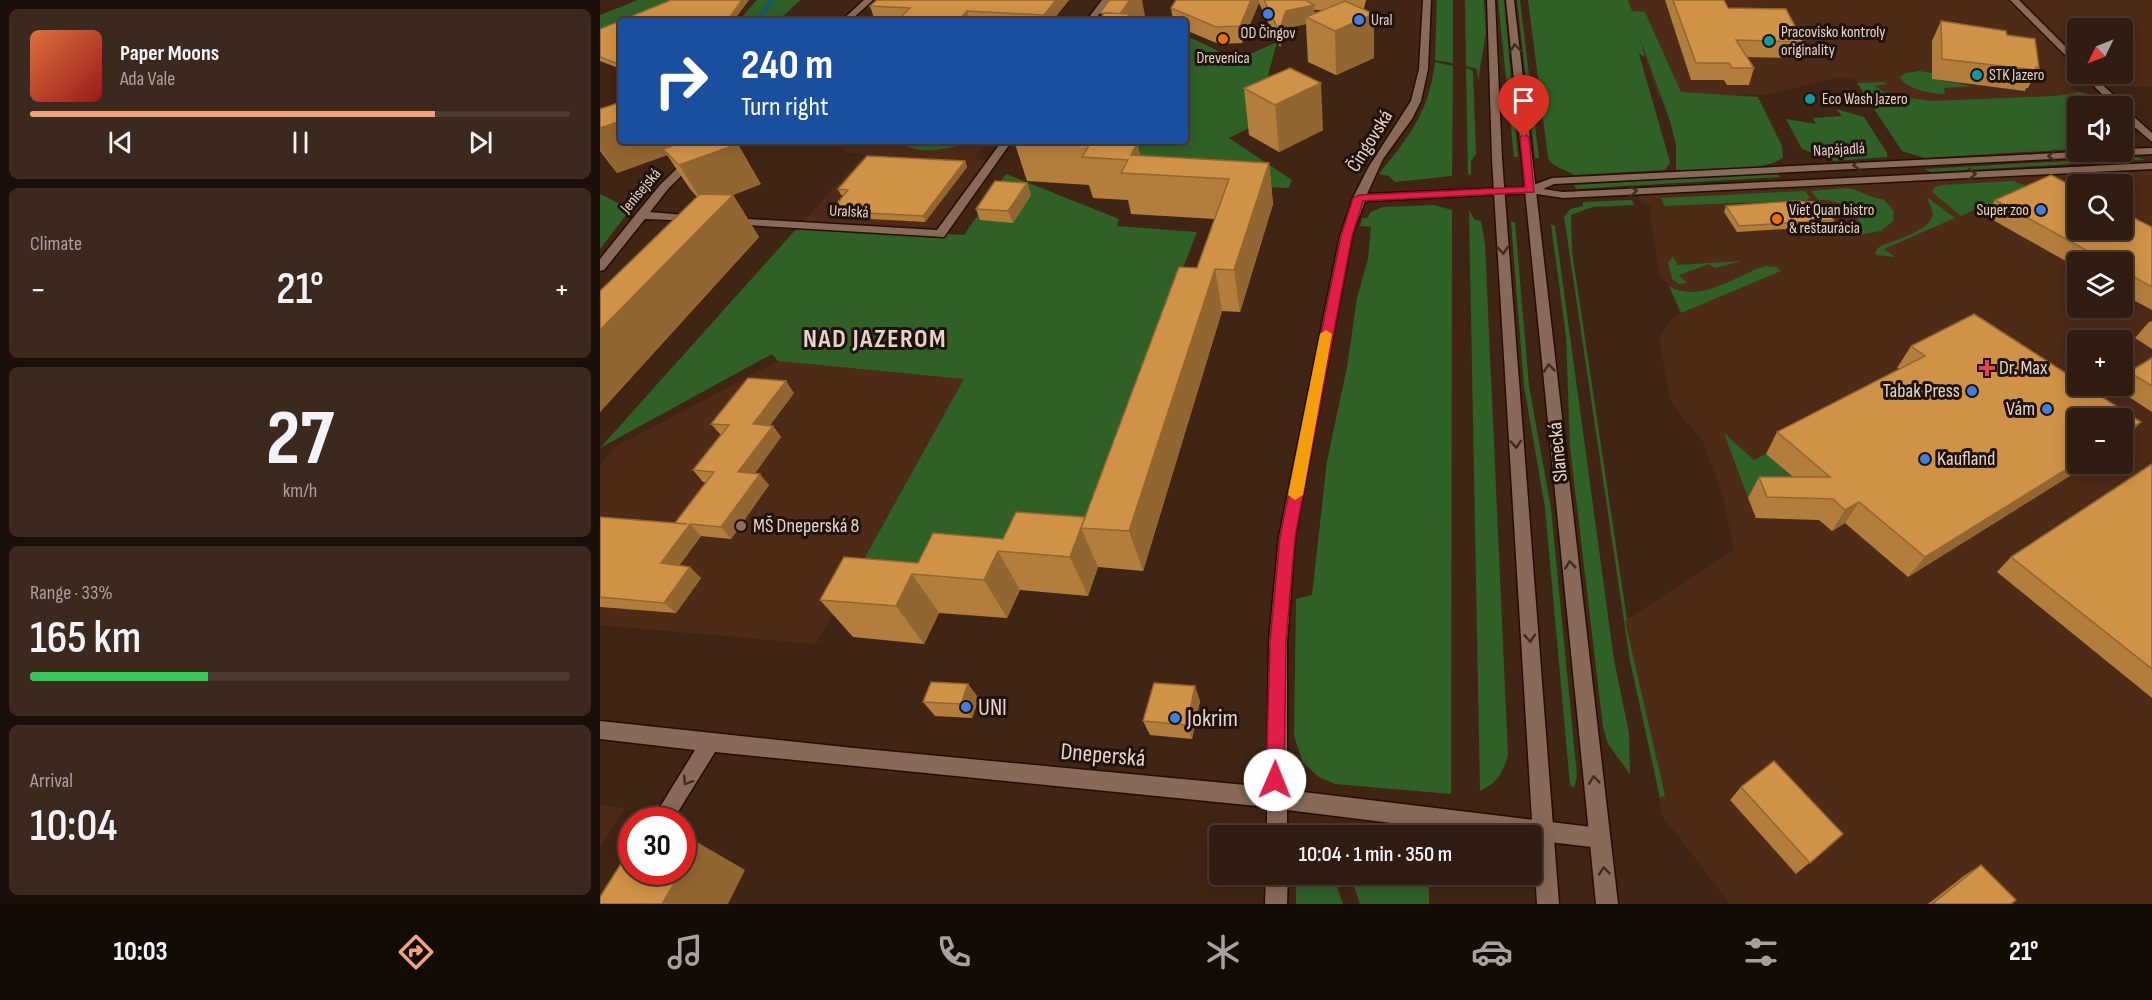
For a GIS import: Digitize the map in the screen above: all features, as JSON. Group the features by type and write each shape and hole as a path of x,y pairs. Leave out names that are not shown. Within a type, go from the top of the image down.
{"street":[{"path":"848,18 868,0"},
{"path":"1092,18 1106,0"},
{"name":"Čingovská","path":"1276,825 1278,642 1287,537 1346,236 1359,198 1380,157 1413,108 1419,93 1426,50 1427,0"},
{"name":"Slanecká","path":"1491,0 1500,191 1548,904"},
{"name":"Slanecká","path":"1510,0 1607,904"},
{"path":"2014,0 2067,54"},
{"path":"2096,84 2109,96"},
{"path":"2133,121 2152,139"},
{"name":"Jenisejská","path":"600,267 641,215 684,166 708,144"},
{"name":"Uralská","path":"641,215 940,234 1005,144"},
{"name":"Napájadlá","path":"1530,190 1552,181 2152,151"},
{"name":"Napájadlá","path":"1359,198 1530,190 1567,194 2152,166"},
{"name":"Dneperská","path":"600,730 854,758 1215,791 1600,838"},
{"path":"670,807 711,741"},
{"path":"1276,904 1277,885"}],"shaded area":[{"path":"1628,0 2152,0 2152,87 2072,86 2082,96 2067,96 2067,99 1926,105 1865,95 1854,78 1835,78 1766,95 1658,97"},
{"path":"837,144 986,144 975,159 993,161 940,234 799,226 865,154 848,153"},
{"path":"2152,166 2152,904 1730,904 1661,814 1660,798 1665,795 1625,621 1734,550 1723,498 1703,441 1681,416 1669,396 1659,339 1668,324 1680,313 1669,286 1660,276 1650,215 1652,207 1640,201 1636,191"},
{"name":"MŠ Dneperská 8","path":"778,361 965,379 816,644 600,625 600,465 615,447"},
{"path":"600,805 618,807 618,819 600,847"}],"green space":[{"path":"638,0 679,0 629,18 618,18 618,23 600,33 600,15"},
{"path":"757,0 800,0 781,18 741,18"},
{"path":"1437,0 1453,0 1453,63 1435,60"},
{"path":"1465,0 1484,0 1486,33 1478,80 1477,69 1466,66"},
{"path":"1498,0 1504,0 1518,157 1514,157"},
{"path":"1517,0 1520,0 1539,158 1535,158"},
{"path":"1528,0 1628,0 1632,11 1645,12 1681,92 1758,97 1782,146 1783,157 1775,162 1749,167 1676,170 1676,146 1670,121 1640,39 1645,57 1639,54 1670,162 1665,170 1574,175 1557,166 1548,158"},
{"path":"1188,36 1237,60 1277,42 1268,75 1311,97 1229,138 1292,180 1289,188 1209,184 1103,144 1188,144"},
{"path":"1435,62 1453,66 1452,176 1395,182 1389,176 1379,174 1400,148 1423,110"},
{"path":"1466,68 1473,71 1476,154 1471,161 1471,174 1468,175"},
{"path":"1919,71 1932,73 1933,79 1973,86 1944,88 1945,94 1940,94 1916,89 1901,80 1900,77 1906,73"},
{"path":"1884,82 1887,84 1875,86 1894,99 1904,97 1932,101 2055,96 2079,92 2094,96 2067,96 2067,150 1925,158 1902,151 1857,83"},
{"path":"1836,109 1864,117 1887,153 1887,157 1834,161 1802,149 1786,119 1816,124 1813,118 1842,116"},
{"path":"904,144 964,144 936,150 915,149"},
{"path":"2133,157 2136,157 2145,160 2133,161"},
{"path":"2067,161 2109,162 1931,172 1924,169"},
{"path":"1777,173 1780,177 1576,189 1574,185"},
{"path":"1006,174 1119,219 1117,226 1197,232 1082,528 849,586 964,379 778,361 772,354 600,448 799,226 964,235"},
{"path":"2013,181 2034,189 1981,213 1974,210 1961,216 1932,192 1935,187 1942,185"},
{"path":"1845,188 1883,199 1894,211 1893,221 1881,231 1851,235 1862,228 1855,215 1839,203 1818,200 1811,191"},
{"path":"1805,191 1810,198 1807,200 1664,206 1661,198"},
{"path":"600,194 622,205 626,215 600,249"},
{"path":"1927,197 1955,218 1884,249 1895,257 1877,255 1875,252 1879,247 1926,225 1933,213"},
{"path":"1632,200 1634,205 1593,207 1571,215 1572,251 1627,620 1625,621 1665,795 1660,798 1630,661 1564,217 1570,209 1583,206 1583,202"},
{"path":"1434,205 1452,210 1451,794 1335,784 1319,777 1303,763 1294,736 1296,599 1312,595 1327,461 1347,367 1357,298 1368,259 1371,227 1360,226 1362,218 1367,218 1371,212 1383,207"},
{"path":"1469,210 1475,220 1481,221 1485,244 1508,755 1499,777 1480,791"},
{"path":"1511,222 1515,222 1529,386 1551,508 1577,776 1574,788 1570,785 1545,508 1524,386"},
{"path":"1551,224 1555,226 1614,660 1629,733 1630,774 1608,744 1603,727 1570,447 1566,336"},
{"path":"1673,257 1678,265 1742,261 1715,268 1709,264 1679,275 1687,283 1679,284 1672,279 1668,262"},
{"path":"1765,266 1777,267 1781,271 1681,313 1669,286 1681,291 1705,290"},
{"path":"1724,433 1754,460 1766,454 1805,488 1788,498 1748,498"},
{"path":"1296,885 1336,885 1343,904 1296,904"},
{"path":"1353,885 1429,885 1429,904 1360,904"}],"building":[{"path":"671,0 742,0 729,18 627,18"},
{"path":"877,0 1056,0 1044,15 967,11 961,18 900,18 910,8 870,6"},
{"path":"1109,0 1130,0 1120,14 1100,13"},
{"path":"1176,0 1251,0 1240,26 1216,27 1171,8"},
{"path":"1264,0 1306,0 1314,5 1286,11 1279,31"},
{"path":"1673,0 1724,0 1728,8 1786,9 1803,42 1736,40 1754,68 1732,68 1729,63 1696,63"},
{"path":"1345,1 1374,14 1335,31 1306,17"},
{"path":"1104,13 1130,14 1127,18 1101,18"},
{"path":"1941,21 2006,31 2007,35 2035,39 2039,68 2036,67 2036,70 1942,59"},
{"path":"618,22 618,64 600,57 600,29"},
{"path":"1290,68 1321,83 1275,105 1244,88"},
{"path":"618,103 618,122 600,128 600,109"},
{"path":"677,144 738,144 679,165 663,149"},
{"path":"1090,144 1136,144 1131,155 1269,163 1234,270 1215,269 1129,531 1081,528 1179,267 1197,268 1229,179 1121,173 1128,160 1082,157"},
{"path":"867,156 965,161 923,216 831,211 848,190 838,189"},
{"path":"2051,175 2067,183 2067,240 1995,200"},
{"path":"995,181 1027,183 1008,211 976,209"},
{"path":"700,194 733,195 600,330 600,291"},
{"path":"1794,201 1820,202 1834,220 1739,226 1726,206"},
{"path":"2133,218 2152,227 2152,287 2133,276 2133,252 2090,252 2068,240 2133,240"},
{"name":"Kaufland","path":"1974,314 2067,374 2067,396 2101,396 2119,408 2067,408 2067,469 1925,557 1859,502 1845,510 1833,499 1767,497 1759,477 1830,477 1777,432 1925,356 1911,346"},
{"path":"2152,358 2152,386 2133,374 2133,370"},
{"path":"748,378 786,381 753,424 773,426 738,472 760,474 721,527 690,524 661,563 690,567 664,603 600,597 600,517 687,524 675,523 714,472 693,470 729,425 711,424"},
{"name":"Kaufland","path":"2133,417 2141,422 2133,427"},
{"path":"2152,464 2152,669 2011,557"},
{"path":"1016,512 1085,517 1070,557 998,551 984,580 912,574 896,606 820,600 844,557 918,563 933,533 1003,539"},
{"path":"931,682 968,684 961,704 923,702"},
{"path":"1154,683 1195,686 1187,725 1143,721"},
{"path":"1774,761 1843,834 1810,863 1741,787"},
{"path":"1981,865 2016,900 2011,904 1932,904"},
{"path":"618,868 618,885 673,885 662,904 600,904 600,897"}],"waterway":[{"path":"760,18 772,0"}],"slow traffic":[{"path":"1295,495 1326,334"}],"place":[{"name":"OD Čingov","path":"1268,14"},
{"name":"Ural","path":"1359,20"},
{"name":"Drevenica","path":"1223,39"},
{"name":"Pracovisko kontroly originality","path":"1769,41"},
{"name":"STK Jazero","path":"1977,75"},
{"name":"Eco Wash Jazero","path":"1810,99"},
{"name":"Super zoo","path":"2041,210"},
{"name":"Viet Quan bistro & reštaurácia","path":"1777,219"},
{"name":"Dr. Max","path":"1987,368"},
{"name":"Tabak Press","path":"1972,391"},
{"name":"Vám","path":"2047,409"},
{"name":"Kaufland","path":"1925,459"},
{"name":"MŠ Dneperská 8","path":"741,526"},
{"name":"UNI","path":"966,707"},
{"name":"Jokrim","path":"1175,718"}],"district":[{"name":"NAD JAZEROM","path":"875,339"}],"route":[{"path":"1275,780 1278,642 1287,537 1346,236 1359,198 1530,190 1524,137"}]}
